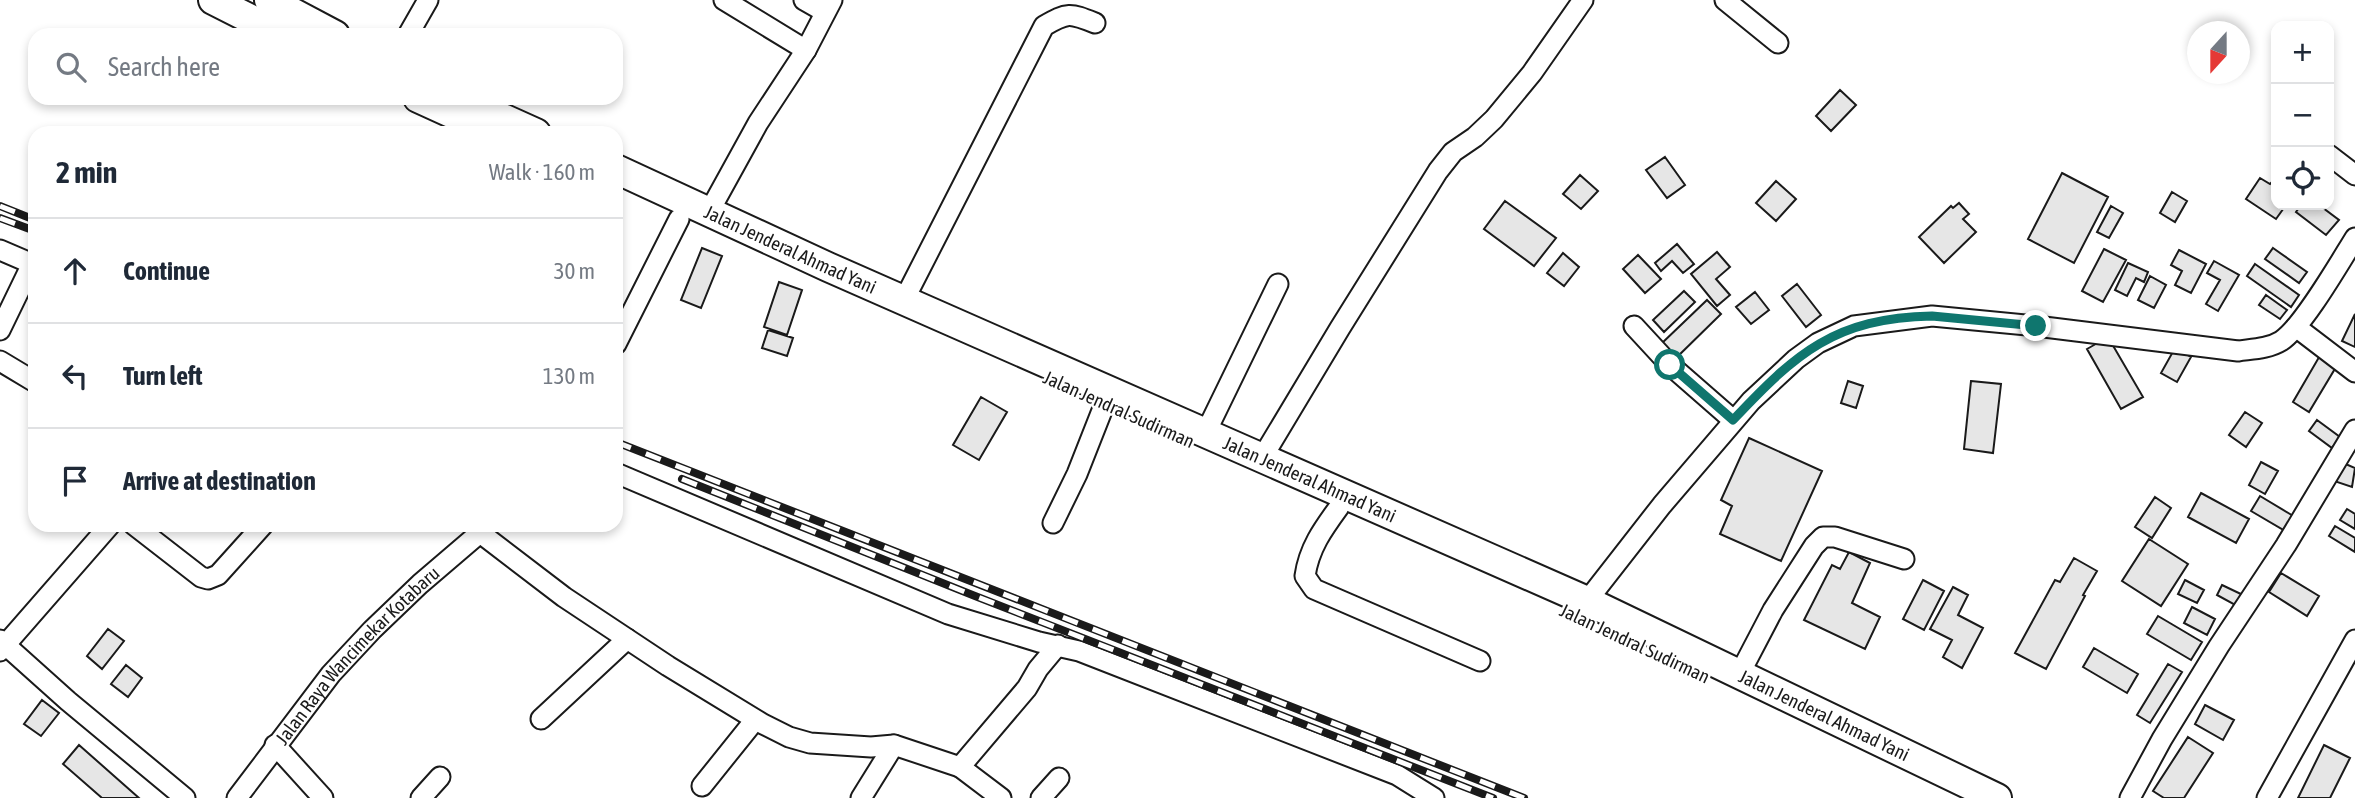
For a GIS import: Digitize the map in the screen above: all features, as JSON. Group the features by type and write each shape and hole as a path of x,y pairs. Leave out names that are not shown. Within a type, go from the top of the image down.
{"highway":[{"path":"213,0 268,28"},
{"path":"270,0 322,28"},
{"path":"433,105 478,126"},
{"path":"474,105 520,126"},
{"name":"Jalan Jenderal Ahmad Yani","path":"623,172 1205,434 1587,601 1997,798"},
{"name":"Jalan Jendral Sudirman","path":"623,193 1105,403 1533,594 1959,798"}],"street":[{"path":"412,28 428,0"},
{"path":"724,0 806,50"},
{"path":"709,212 758,123 806,50 828,6 804,0"},
{"path":"1262,458 1438,171 1453,152 1475,137 1494,119 1583,0"},
{"path":"1725,0 1778,43"},
{"path":"904,300 1044,26 1059,17 1072,14 1095,23"},
{"path":"2334,159 2355,175"},
{"path":"623,330 680,219"},
{"path":"1587,601 1733,420 1775,376 1818,343 1854,326 1932,316 2238,351 2272,345 2282,341 2296,327 2355,238"},
{"path":"0,250 28,262"},
{"path":"0,330 28,276"},
{"path":"1205,434 1278,284"},
{"path":"1634,326 1700,393 1733,420"},
{"path":"2296,327 2355,372"},
{"path":"0,361 28,379"},
{"path":"1053,523 1077,474 1105,403"},
{"path":"2130,798 2183,704 2286,545 2355,430"},
{"path":"623,476 948,614 1039,642 1080,651 1385,771 1434,798"},
{"path":"1339,507 1315,541 1307,560 1305,576 1314,589 1480,661"},
{"path":"104,532 2,646 185,798"},
{"path":"143,532 201,577 208,579 218,575 256,532"},
{"name":"Jalan Raya Wancimekar Kotabaru","path":"237,798 331,674 420,584 481,532"},
{"path":"488,532 564,597 755,720 789,737 810,743 871,747 894,745 960,767 1001,798"},
{"path":"1738,675 1773,610 1814,545 1823,537 1835,537 1904,559"},
{"path":"541,719 627,639"},
{"path":"2267,798 2355,640"},
{"path":"960,767 1027,688 1038,669 1058,645"},
{"path":"702,786 755,720"},
{"path":"275,745 323,798"},
{"path":"860,798 894,745"},
{"path":"421,798 440,777"},
{"path":"1041,798 1059,778"}],"building":[{"path":"1840,90 1856,105 1831,131 1816,116"},
{"path":"1665,157 1685,185 1667,198 1646,170"},
{"path":"2062,173 2108,197 2074,263 2028,239"},
{"path":"1580,175 1598,191 1581,209 1563,194"},
{"path":"2260,178 2271,183 2271,210 2282,210 2276,219 2246,199"},
{"path":"1776,181 1796,199 1776,221 1756,203"},
{"path":"2172,192 2187,201 2175,222 2160,213"},
{"path":"1505,201 1556,238 1534,266 1484,229"},
{"path":"1959,203 1969,214 1963,219 1976,232 1944,263 1919,237 1951,206 1953,208"},
{"path":"2111,206 2123,213 2109,238 2097,232"},
{"path":"2326,210 2339,220 2326,235 2296,212"},
{"path":"1677,244 1694,264 1683,273 1672,261 1661,271 1655,263"},
{"path":"702,248 722,256 701,308 681,300"},
{"path":"2273,248 2307,272 2299,283 2265,259"},
{"path":"2104,249 2126,260 2103,302 2082,291"},
{"path":"2179,250 2206,264 2191,293 2175,285 2182,271 2171,265"},
{"path":"1717,252 1730,267 1716,279 1730,295 1717,306 1691,274"},
{"path":"1563,253 1579,267 1564,286 1547,273"},
{"path":"1638,255 1661,279 1645,293 1623,269"},
{"path":"2214,261 2239,275 2218,311 2206,304 2220,280 2207,273"},
{"path":"2128,263 2148,272 2144,282 2136,278 2127,296 2115,290"},
{"path":"2255,264 2299,295 2291,307 2247,276"},
{"path":"2150,276 2166,285 2154,308 2138,300"},
{"path":"779,282 802,290 787,335 764,327"},
{"path":"1797,284 1821,315 1806,327 1782,296"},
{"path":"1684,291 1695,302 1664,332 1653,320"},
{"path":"1755,292 1769,310 1751,324 1736,307"},
{"path":"2266,295 2287,310 2280,319 2259,305"},
{"path":"1707,300 1721,314 1675,359 1660,345"},
{"path":"2355,314 2355,347 2342,341"},
{"path":"768,330 793,338 787,356 762,348"},
{"path":"2108,337 2143,397 2121,409 2087,349"},
{"path":"2175,348 2191,357 2177,382 2161,373"},
{"path":"2322,352 2339,362 2309,412 2293,402"},
{"path":"1848,381 1863,386 1856,408 1841,403"},
{"path":"1971,381 2001,384 1993,453 1964,449"},
{"path":"981,397 1007,412 979,460 953,445"},
{"path":"2245,412 2262,423 2246,447 2229,435"},
{"path":"2317,420 2340,437 2332,448 2309,431"},
{"path":"1749,438 1822,471 1781,561 1720,534 1732,506 1721,500"},
{"path":"2261,462 2278,471 2265,494 2249,485"},
{"path":"2341,462 2355,468 2352,487 2334,481"},
{"path":"2201,493 2249,519 2236,543 2188,517"},
{"path":"2260,496 2295,517 2287,532 2251,511"},
{"path":"2155,497 2171,508 2152,538 2135,527"},
{"path":"2347,509 2355,514 2355,529 2340,520"},
{"path":"2335,526 2355,538 2355,552 2329,536"},
{"path":"2149,539 2188,564 2161,606 2122,581"},
{"path":"1849,552 1870,563 1852,603 1880,617 1865,649 1804,620 1832,565 1840,569"},
{"path":"2074,558 2097,571 2046,669 2015,653 2055,580 2060,582"},
{"path":"2281,573 2319,596 2307,616 2269,592"},
{"path":"1923,580 1944,591 1924,630 1903,619"},
{"path":"2185,580 2204,590 2197,603 2178,594"},
{"path":"2222,585 2243,595 2237,606 2217,595"},
{"path":"1953,587 1968,595 1958,615 1983,628 1962,668 1943,657 1952,640 1930,629"},
{"path":"2192,607 2215,619 2207,635 2184,623"},
{"path":"2158,616 2202,642 2191,660 2147,634"},
{"path":"108,629 124,641 102,669 87,656"},
{"path":"2094,648 2138,674 2127,693 2083,667"},
{"path":"2168,664 2182,672 2150,723 2137,715"},
{"path":"126,665 142,678 128,697 111,684"},
{"path":"42,700 59,713 41,736 24,724"},
{"path":"2205,705 2234,720 2223,740 2195,724"},
{"path":"2188,737 2213,753 2184,798 2164,798 2153,791"},
{"path":"79,745 139,798 102,798 63,764"},
{"path":"2324,745 2350,758 2330,798 2298,798"}],"railway":[{"path":"0,206 28,217"},
{"path":"0,218 28,228"},
{"path":"623,445 1524,798"},
{"path":"682,479 1493,798"}],"route":[{"path":"1670,365 1733,420 1775,376 1796,359 1818,343 1854,326 1916,316 1968,318 2036,326"}]}
